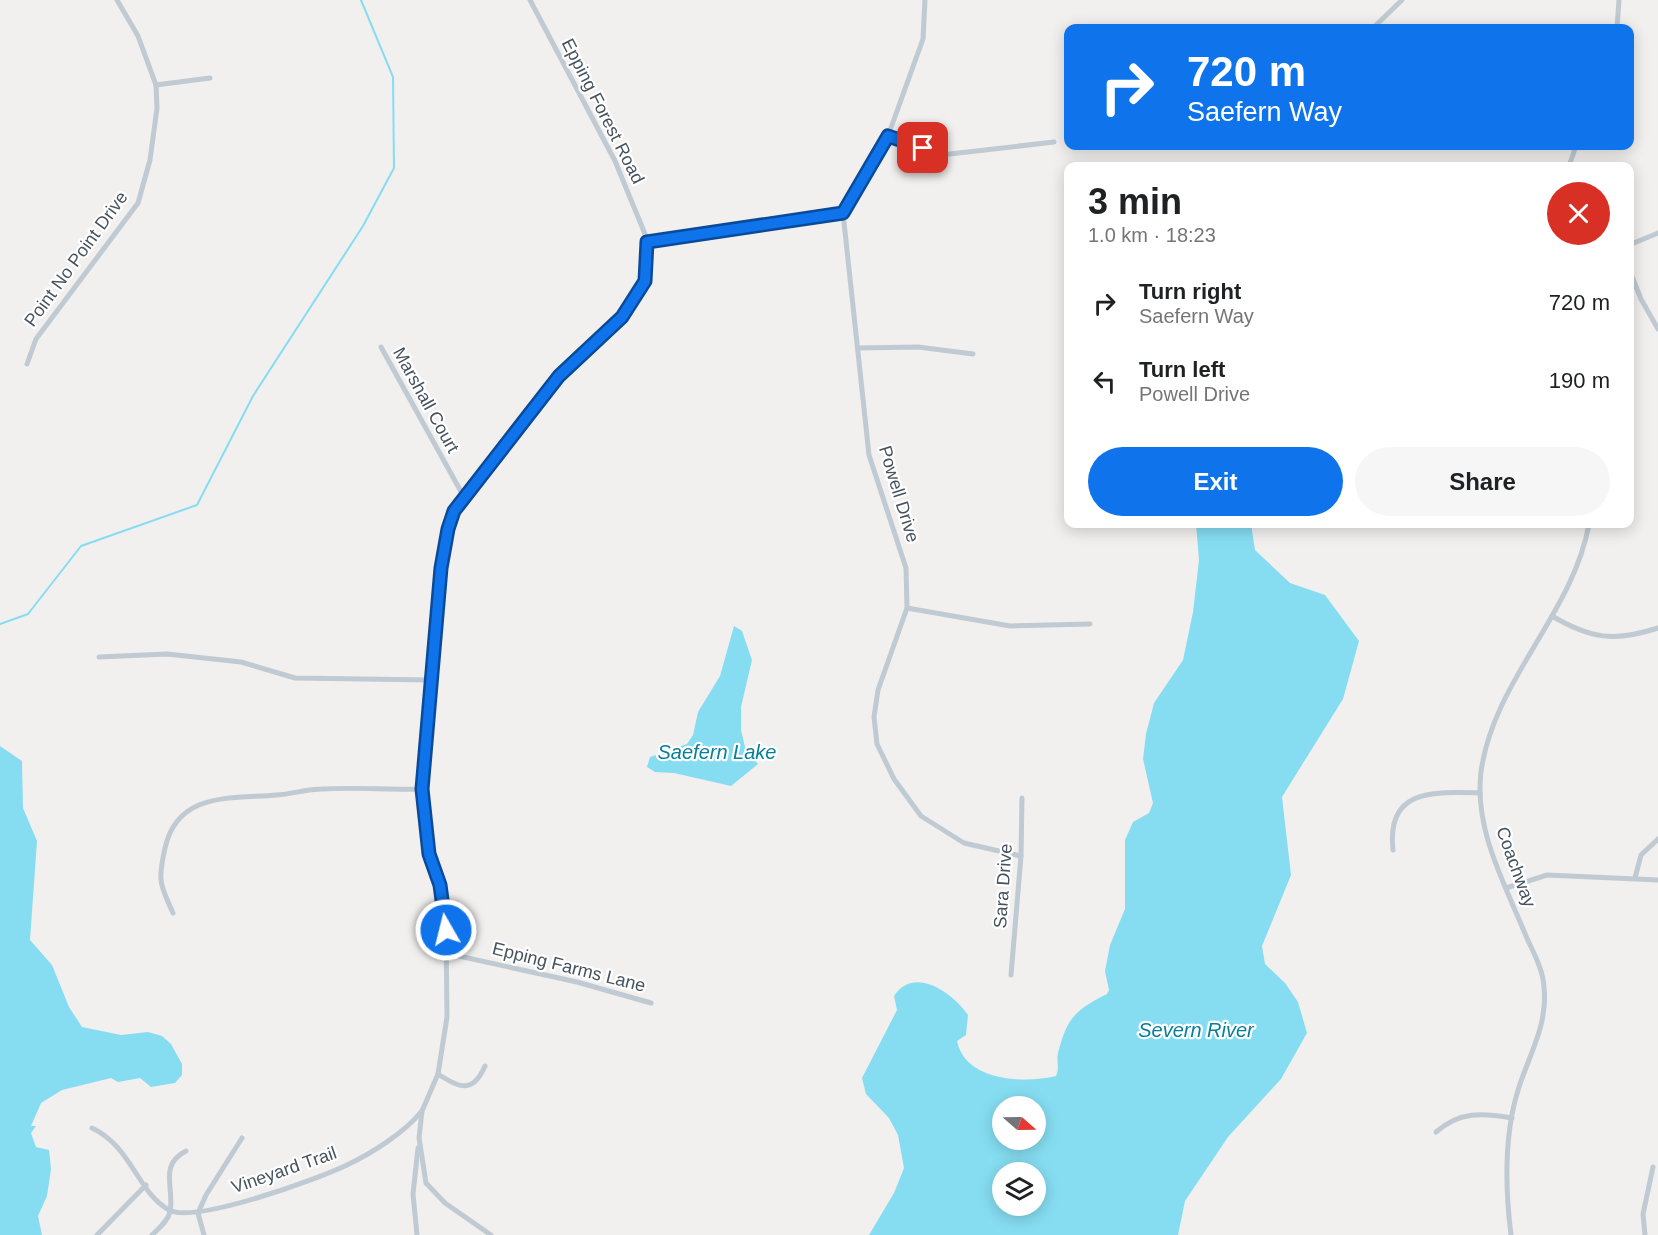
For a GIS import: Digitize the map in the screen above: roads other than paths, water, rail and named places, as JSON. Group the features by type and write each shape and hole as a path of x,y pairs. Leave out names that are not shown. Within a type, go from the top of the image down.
{"street":[{"name":"Point No Point Drive","path":"27,364 36,339 138,203 154,136 156,85 138,36 117,0"},
{"name":"Epping Forest Road","path":"422,1111 438,1074 447,1017 446,930 440,885 429,854 422,789 441,568 448,529 464,497 559,376 622,317 645,281 647,242 615,160 530,0"},
{"path":"647,242 843,213 888,136 923,39 925,0"},
{"path":"1377,24 1402,0"},
{"path":"1617,24 1618,0"},
{"path":"156,85 210,78"},
{"path":"888,136 941,154 1054,142"},
{"name":"Powell Drive","path":"843,213 869,455 906,568 907,609 878,690 874,717 877,744 894,779 921,816 964,843 1021,856"},
{"path":"1634,243 1658,233"},
{"path":"1634,282 1658,329"},
{"name":"Marshall Court","path":"381,347 413,410 464,497"},
{"path":"858,348 918,347 973,354"},
{"name":"Coachway","path":"1511,1235 1507,1203 1512,1118 1519,1088 1544,1021 1546,1001 1539,965 1485,832 1480,793 1481,772 1492,727 1575,573 1588,528"},
{"path":"907,609 1010,626 1090,624"},
{"path":"1552,616 1588,634 1607,637 1620,637 1658,628"},
{"path":"99,657 167,654 241,662 295,678 430,680"},
{"path":"173,913 162,890 159,874 168,837 178,818 201,803 228,797 279,795 320,789 422,789"},
{"path":"1393,850 1391,832 1393,821 1398,812 1414,798 1433,792 1480,793"},
{"name":"Sara Drive","path":"1011,975 1021,856 1022,798"},
{"path":"1635,878 1641,855 1658,839"},
{"path":"1506,888 1547,874 1658,880"},
{"name":"Epping Farms Lane","path":"445,953 577,982 651,1003"},
{"path":"438,1074 456,1086 468,1086 479,1079 485,1066"},
{"path":"417,1235 414,1188 422,1111"},
{"name":"Vineyard Trail","path":"171,1211 181,1214 198,1213 309,1180 348,1164 411,1123 422,1111"},
{"path":"1436,1132 1449,1120 1473,1113 1512,1118"},
{"path":"92,1128 119,1147 154,1197 171,1211"},
{"path":"204,1235 198,1213 242,1138"},
{"path":"419,1138 426,1183 445,1203 491,1235"},
{"path":"152,1235 164,1223 171,1211 170,1168 175,1158 186,1151"},
{"path":"1645,1235 1643,1215 1653,1167"},
{"path":"97,1235 146,1185"}],"water":[{"name":"Severn River","path":"1196,528 1252,528 1255,550 1290,583 1325,595 1359,641 1343,699 1282,797 1291,875 1262,946 1265,964 1285,983 1298,1002 1307,1033 1281,1079 1228,1137 1185,1201 1178,1235 869,1235 894,1193 904,1168 898,1135 889,1118 866,1094 862,1078 897,1010 894,996 902,987 912,983 922,983 933,986 953,998 968,1015 966,1035 957,1041 962,1054 971,1064 983,1072 1028,1080 1056,1076 1058,1053 1069,1023 1080,1010 1107,994 1109,990 1105,971 1110,945 1125,909 1125,840 1133,822 1149,813 1153,803 1143,759 1146,734 1154,703 1183,660 1193,612 1199,560"},
{"name":"Saefern Lake","path":"734,626 742,631 752,660 741,707 741,730 745,747 758,764 731,786 674,773 655,772 647,767 650,757 687,744 693,735 698,712 720,676"},
{"path":"0,746 22,761 23,808 37,841 30,940 52,965 69,1007 82,1027 121,1035 148,1032 162,1036 171,1044 182,1064 182,1075 175,1083 151,1087 140,1078 118,1082 111,1078 62,1090 41,1103 31,1126 36,1126 31,1133 36,1147 49,1150 51,1169 47,1196 38,1216 42,1235 0,1235"}],"waterway":[{"path":"0,624 28,614 81,546 197,505 253,396 363,226 394,168 393,77 361,0"}]}
